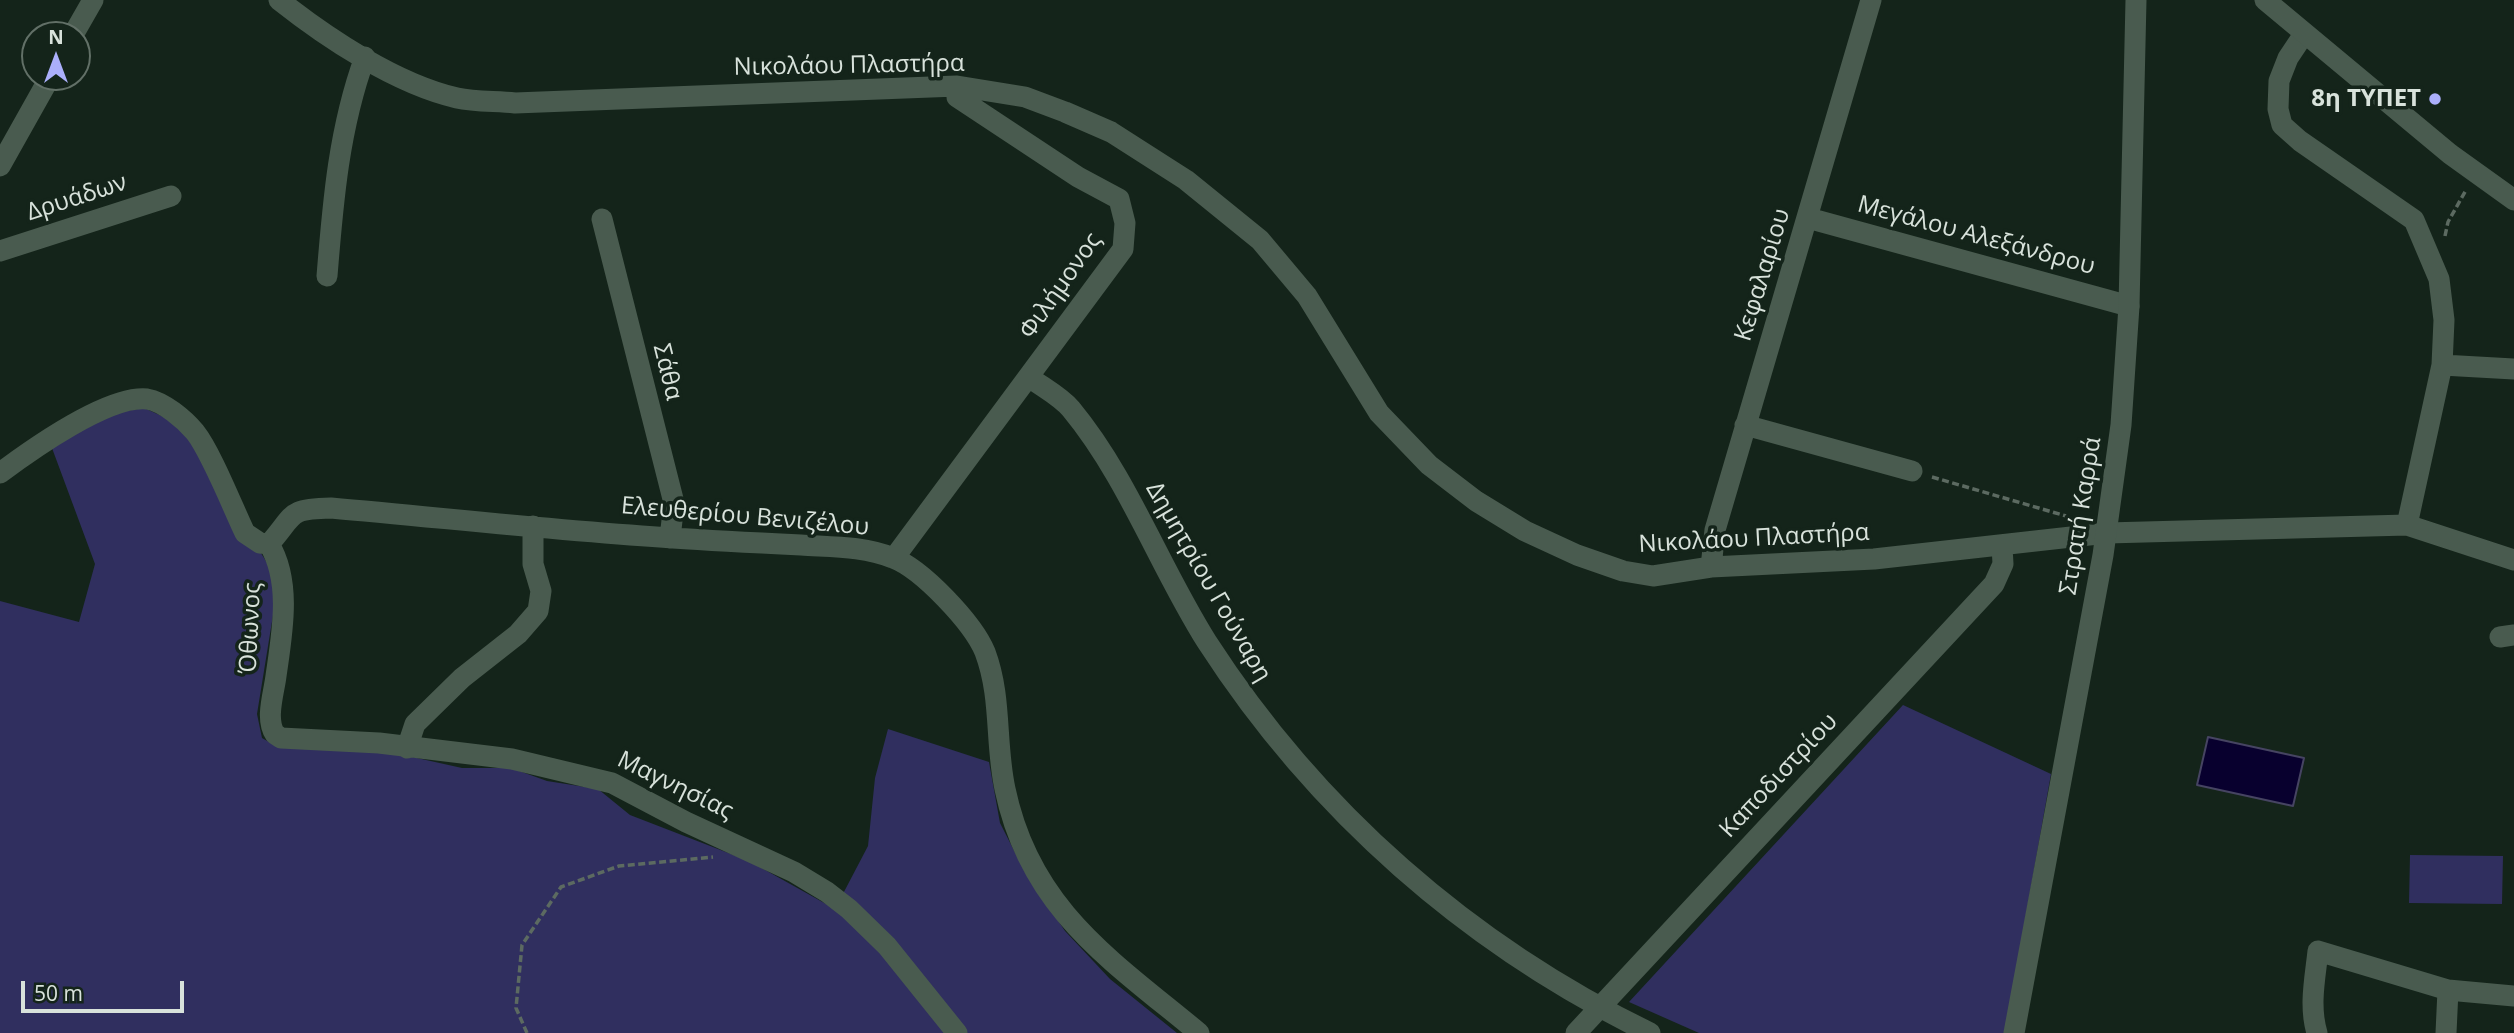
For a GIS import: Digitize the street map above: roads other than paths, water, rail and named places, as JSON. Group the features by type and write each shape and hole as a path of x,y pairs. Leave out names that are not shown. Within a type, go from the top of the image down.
{"street":[{"path":"81,21 93,0"},
{"name":"Νικολάου Πλαστήρα","path":"279,0 408,82 457,98 515,103 957,86 1025,97 1065,112 1111,132 1186,180 1260,240 1307,296 1379,414 1429,465 1476,502 1545,542 1623,571 1653,576 1711,567 1874,559 2106,533 2407,525 2514,560"},
{"name":"Κεφαλαρίου","path":"1711,567 1715,530 1871,0"},
{"name":"Στρατή Καρρά","path":"2014,1033 2106,533 2121,425 2129,306 2136,0"},
{"path":"2265,0 2476,173 2514,200"},
{"path":"2304,34 2288,58 2279,81 2278,109 2282,125 2414,220 2439,279 2444,320 2442,365 2407,525"},
{"path":"327,276 335,169 355,83 365,57"},
{"name":"Φιλήμονος","path":"894,558 1124,249 1125,223 1119,199 1078,177 957,97 957,86"},
{"path":"0,166 42,91"},
{"name":"Δρυάδων","path":"0,251 171,196"},
{"name":"Μεγάλου Αλεξάνδρου","path":"1808,218 2129,306"},
{"name":"Σάθα","path":"602,219 674,503 670,538"},
{"path":"2442,365 2514,369"},
{"name":"Δημητρίου Γούναρη","path":"1029,377 1069,407 1106,458 1206,640 1257,716 1371,842 1424,890 1497,946 1599,1008 1650,1033"},
{"path":"0,473 77,423 123,401 148,400 167,408 196,433 245,533 260,543 269,544"},
{"path":"1745,425 1912,471"},
{"name":"Ελευθερίου Βενιζέλου","path":"269,544 290,515 308,509 331,508 670,538 856,549 894,558 926,580 958,613 984,649 998,697 1004,782 1011,818 1042,886 1082,936 1199,1033"},
{"path":"407,748 415,724 462,678 518,634 538,611 541,591 533,564 533,526"},
{"name":"Όθωνος","path":"269,544 277,558 283,592 281,645 271,718"},
{"name":"Καποδιστρίου","path":"1576,1033 1994,584 2003,564 2002,546"},
{"name":"Μαγνησίας","path":"271,718 271,729 281,738 379,743 512,759 612,783 807,878 849,909 887,946 957,1033"},
{"path":"2317,1033 2313,1019 2313,994 2318,951 2448,990 2514,996"},
{"path":"2445,1033 2448,990"}],"place":[{"name":"8η ΤΥΠΕΤ","path":"2435,99"}]}
